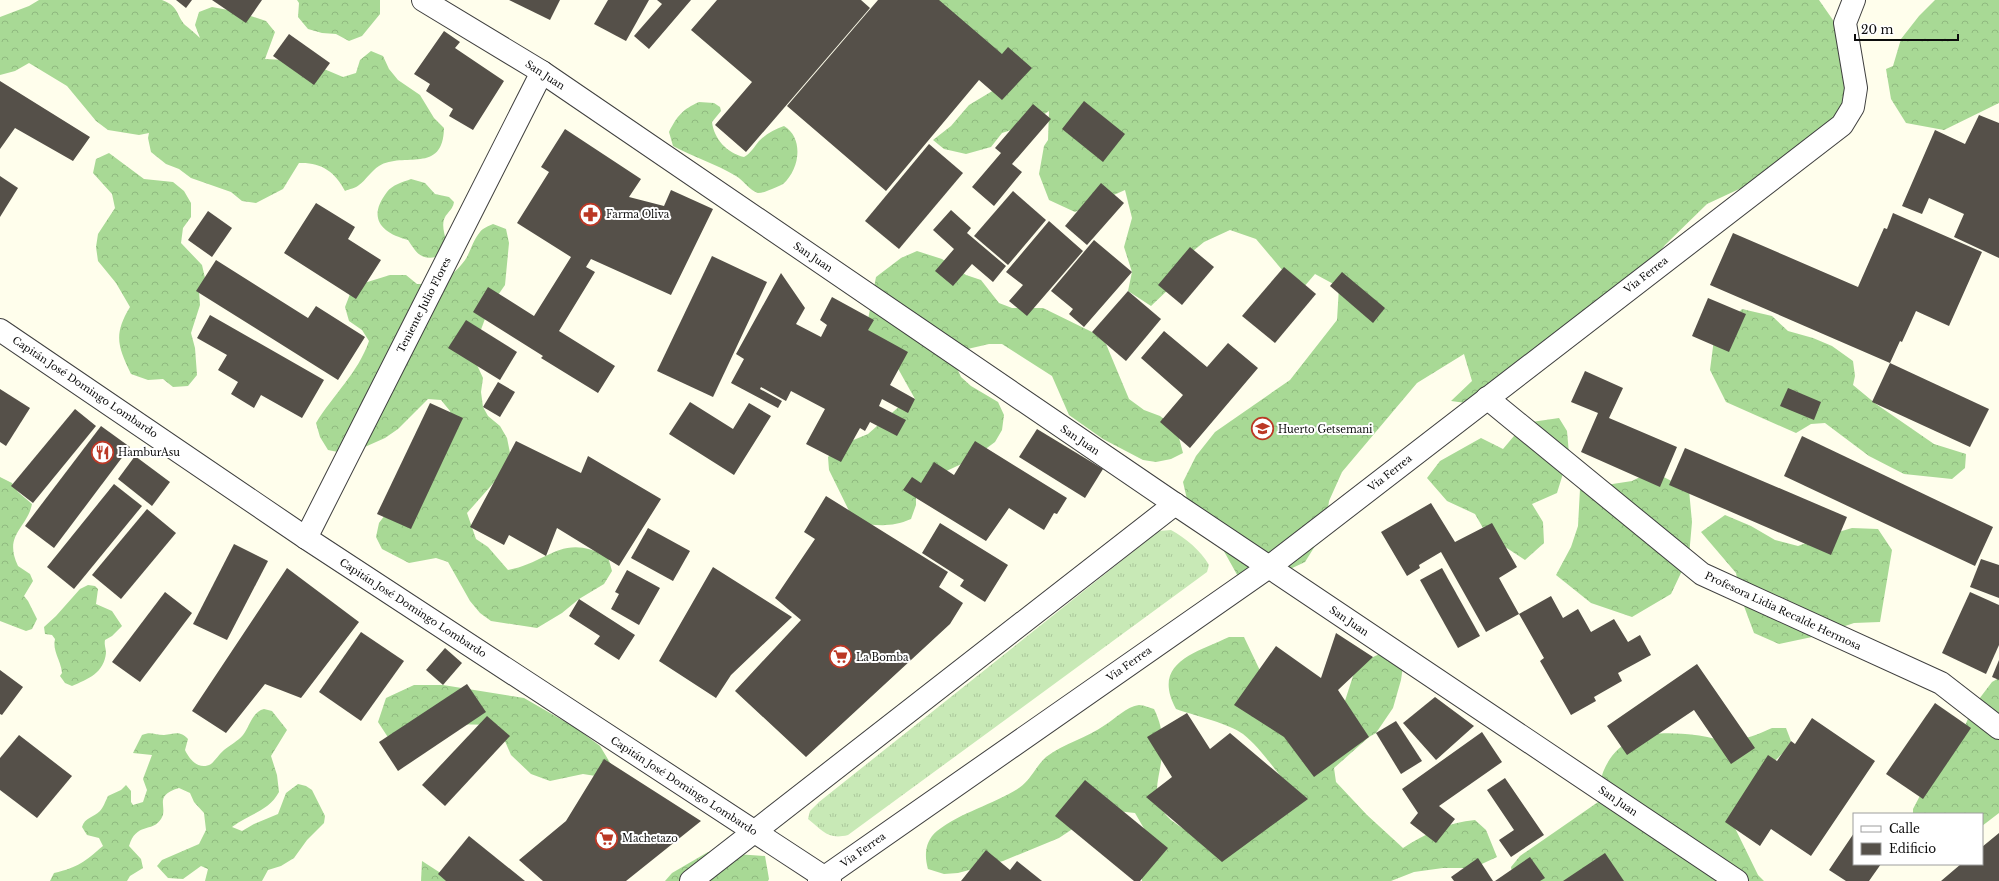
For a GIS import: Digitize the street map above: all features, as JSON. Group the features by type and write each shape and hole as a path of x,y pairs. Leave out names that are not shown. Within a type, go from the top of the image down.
{"street":[{"name":"San Juan","path":"423,0 542,72 1174,504 1737,881"},
{"name":"Via Ferrea","path":"824,880 1269,567 1842,125 1853,107 1856,88 1845,23 1854,0"},
{"name":"Teniente Julio Flores","path":"306,538 542,72"},
{"name":"Capitán José Domingo Lombardo","path":"0,330 306,538 754,832 824,880"},
{"name":"Profesora Lidia Recalde Hermosa","path":"1487,398 1702,574 1941,683 1999,728"},
{"path":"691,881 1174,504"}],"green space":[{"path":"39,0 162,0 172,5 185,25 200,38 195,25 199,12 212,7 239,12 266,21 275,32 265,59 305,61 343,77 356,73 360,60 371,51 383,56 389,69 398,80 420,95 434,118 444,128 442,143 437,152 430,157 400,160 379,166 373,170 358,186 345,191 337,178 326,169 314,164 299,163 283,189 256,203 242,201 231,192 191,178 179,169 166,164 151,152 148,138 149,133 139,135 108,130 96,121 67,86 29,63 15,71 0,75 0,17 29,6"},
{"path":"297,0 380,0 380,14 362,36 349,41 336,34 322,33 308,29 298,17 299,3"},
{"path":"938,0 1819,0 1858,56 1867,84 1853,107 1853,122 1836,144 1707,204 1665,245 1606,318 1481,405 1451,401 1472,381 1464,354 1417,383 1342,472 1329,501 1325,530 1305,562 1269,579 1240,580 1211,528 1189,508 1183,482 1196,456 1215,432 1290,380 1337,320 1339,287 1315,274 1303,288 1283,271 1256,239 1230,230 1204,242 1182,260 1172,286 1151,306 1128,291 1132,272 1124,247 1132,218 1125,190 1075,212 1049,200 1039,174 1044,146 1048,140 1049,111 1030,124 1002,133 991,147 966,154 944,149 933,140 951,126 969,105 994,90 1003,63 1002,54 986,50"},
{"path":"1935,0 1999,0 1999,103 1944,130 1906,123 1891,99 1886,69 1893,66 1901,39 1919,16"},
{"path":"699,102 714,103 720,107 721,111 712,122 715,134 727,149 744,157 751,152 762,138 768,134 784,126 790,131 795,138 797,154 796,162 789,178 781,185 765,192 758,193 752,190 739,178 713,164 673,146 669,132 672,126 685,110"},
{"path":"109,153 144,179 173,182 184,191 191,203 191,217 183,228 181,243 202,265 205,278 199,291 200,305 191,333 195,348 197,375 188,386 173,387 163,379 148,380 131,374 120,348 119,333 121,325 130,307 116,283 98,261 96,247 98,234 115,208 112,194 93,173 96,159"},
{"path":"411,179 425,183 435,194 449,197 454,202 443,223 446,241 436,257 431,258 419,254 408,240 384,229 378,217 378,209 387,192 392,187"},
{"path":"493,224 506,229 509,243 505,285 489,308 479,335 477,365 483,378 481,392 483,407 488,416 500,426 507,438 510,453 497,479 467,513 476,539 488,547 508,570 535,561 556,551 579,547 592,550 608,557 612,571 604,584 537,628 491,621 480,613 470,601 448,562 436,558 409,563 382,549 376,537 379,523 453,424 450,411 441,400 428,399 398,429 385,438 358,450 343,453 328,450 320,437 316,423 352,374 369,341 362,330 349,321 345,307 350,294 361,284 390,275 406,275 417,284 425,284 446,278 462,264 480,232 484,228"},
{"path":"917,251 942,259 966,275 981,280 999,303 1012,308 1043,308 1096,333 1106,344 1129,399 1144,410 1160,416 1172,425 1179,438 1183,453 1171,459 1156,462 1143,460 1103,439 1069,415 1052,376 1002,344 989,344 959,351 955,364 961,377 971,386 998,402 1004,415 1002,430 995,442 972,459 921,483 916,491 916,505 911,519 890,525 855,523 829,470 828,457 839,446 868,434 902,404 915,399 896,365 868,330 867,325 876,277 901,258"},
{"path":"1742,309 1772,316 1788,331 1813,338 1832,346 1853,361 1855,376 1853,385 1876,404 1934,444 1966,454 1965,468 1952,479 1904,474 1869,456 1825,423 1811,424 1796,433 1726,402 1710,370 1714,339"},
{"path":"1559,418 1567,431 1569,454 1557,493 1532,504 1543,522 1544,543 1525,560 1487,535 1475,514 1447,501 1427,478 1440,461 1481,438 1503,449 1525,423"},
{"path":"1652,471 1689,490 1692,522 1689,556 1671,594 1632,617 1591,603 1556,575 1571,547 1578,526 1580,489 1632,481"},
{"path":"0,477 12,483 18,492 32,504 26,520 18,532 13,546 14,555 18,566 30,574 33,581 24,596 37,619 32,629 26,631 0,621"},
{"path":"1725,515 1751,526 1775,540 1798,546 1852,528 1878,529 1892,550 1880,622 1854,623 1812,637 1779,644 1754,633 1741,598 1736,573 1701,532"},
{"path":"1171,530 1188,541 1202,555 1209,565 1207,572 848,835 835,836 826,833 808,819 810,811 819,802 1159,531"},
{"path":"88,585 95,586 98,589 96,604 112,611 122,626 112,636 105,640 105,660 99,670 89,678 72,686 65,683 60,676 62,673 55,648 55,639 52,635 45,634 44,627 80,589"},
{"path":"1229,637 1244,637 1275,702 1334,735 1353,676 1360,663 1384,652 1403,666 1401,680 1393,708 1376,733 1369,737 1334,768 1336,782 1367,815 1403,848 1420,838 1447,826 1475,820 1486,830 1497,857 1473,868 1443,868 1414,872 1391,881 1142,881 1141,864 1149,837 1135,813 1107,810 1081,819 1071,830 1059,838 1003,861 958,873 944,874 928,869 926,848 933,835 946,824 1019,788 1027,781 1042,761 1053,752 1091,734 1121,713 1139,705 1154,709 1161,729 1162,751 1157,795 1163,812 1171,820 1210,844 1282,778 1259,749 1237,730 1221,723 1176,709 1170,693 1169,681 1173,670 1180,662 1191,655"},
{"path":"1999,678 1999,813 1983,825 1983,813 1913,813 1913,809 1934,769 1961,735 1973,707 1992,682"},
{"path":"414,685 443,685 524,698 576,728 600,746 615,771 602,777 583,774 550,781 531,774 511,755 498,725 445,724 393,745 378,722 386,698"},
{"path":"264,709 272,711 287,730 271,756 277,775 279,792 270,804 232,827 242,831 254,824 278,814 286,793 298,784 306,786 312,790 325,816 324,823 307,840 294,858 281,866 268,870 262,881 205,881 208,869 201,866 183,879 168,878 157,866 162,860 199,844 206,830 204,813 194,802 190,793 179,788 171,791 164,798 163,815 161,819 153,826 140,831 132,839 129,846 141,859 143,868 130,876 127,881 50,881 54,873 81,863 103,846 99,838 87,835 82,827 87,819 100,811 108,796 121,790 126,785 131,791 131,802 133,805 143,802 147,790 143,779 152,755 133,753 142,735 151,733 164,735 177,733 182,734 188,739 185,750 189,757 199,765 207,766 241,737 254,716"},
{"path":"1772,728 1786,728 1791,741 1783,753 1751,784 1733,824 1758,875 1764,881 1513,881 1511,867 1520,856 1601,800 1601,781 1604,770 1611,757 1620,748 1631,741 1642,736 1668,733 1695,735 1722,740 1736,740 1752,736"},
{"path":"708,852 765,856 769,879 768,881 665,881 672,873"},
{"path":"422,861 453,881 421,881"}],"building":[{"path":"176,0 192,0 186,8"},
{"path":"212,0 262,0 246,23"},
{"path":"509,0 560,0 550,20"},
{"path":"608,0 649,0 626,41 594,24"},
{"path":"657,0 691,0 649,49 634,36 662,4"},
{"path":"717,0 861,0 870,8 746,152 715,125 752,82 691,30"},
{"path":"878,0 939,0 1002,54 1008,47 1032,68 1002,100 979,80 886,191 787,106"},
{"path":"444,31 460,42 455,48 504,81 473,130 449,116 453,109 426,91 430,84 414,74"},
{"path":"289,34 330,63 314,85 273,56"},
{"path":"0,81 90,137 73,161 15,128 0,149"},
{"path":"1084,101 1125,134 1103,162 1062,129"},
{"path":"1033,104 1051,119 1012,164 1022,172 994,206 972,187 1001,153 995,148"},
{"path":"1979,115 1999,123 1999,258 1954,237 1964,214 1929,198 1922,214 1902,206 1935,130 1965,144"},
{"path":"565,129 641,179 629,197 664,206 671,190 713,209 671,295 591,259 586,267 595,272 559,331 615,366 598,393 541,358 543,356 473,312 488,287 534,316 571,257 517,223 549,172 541,167"},
{"path":"929,144 963,173 899,249 865,221"},
{"path":"0,176 18,188 0,217"},
{"path":"1101,183 1124,203 1087,245 1065,226"},
{"path":"1013,191 1046,220 1008,265 974,236"},
{"path":"316,203 355,227 348,239 381,260 356,299 284,253"},
{"path":"951,210 971,228 967,233 1006,266 993,282 972,264 953,286 935,271 954,249 933,230"},
{"path":"208,211 232,228 212,257 188,240"},
{"path":"1893,213 1982,252 1949,326 1916,311 1902,342 1900,341 1890,363 1710,285 1733,233 1858,287 1884,228 1887,229"},
{"path":"1049,221 1083,251 1027,316 1009,301 1023,285 1006,272"},
{"path":"1094,240 1132,272 1084,327 1069,314 1073,309 1051,291"},
{"path":"1190,247 1214,267 1182,305 1158,285"},
{"path":"712,256 767,282 713,397 657,371"},
{"path":"216,260 308,318 316,306 365,337 338,380 196,291"},
{"path":"1284,267 1316,294 1275,343 1242,316"},
{"path":"1342,272 1385,308 1373,323 1330,286"},
{"path":"781,273 805,308 796,324 821,337 827,325 820,320 832,297 874,320 868,330 908,352 890,385 915,399 908,413 882,399 879,406 906,420 897,436 870,422 865,431 860,428 841,462 806,444 825,409 791,391 786,401 761,387 760,389 782,401 778,408 731,383 744,359 736,354"},
{"path":"1128,291 1161,319 1126,361 1092,332"},
{"path":"1708,298 1746,314 1729,352 1692,336"},
{"path":"210,315 324,380 302,418 261,395 254,408 231,394 238,382 218,370 227,355 197,338"},
{"path":"466,320 517,352 500,380 448,348"},
{"path":"1164,331 1207,367 1228,343 1258,368 1190,448 1160,422 1183,395 1141,358"},
{"path":"1890,363 1989,409 1970,447 1872,402"},
{"path":"1585,371 1623,388 1609,418 1677,447 1660,487 1581,452 1598,413 1571,402"},
{"path":"498,382 515,392 500,417 483,407"},
{"path":"1788,388 1821,402 1814,420 1780,406"},
{"path":"0,389 30,408 6,446 0,442"},
{"path":"690,402 733,429 749,403 771,416 734,475 669,434"},
{"path":"430,403 463,418 411,529 377,514"},
{"path":"75,409 96,426 33,503 11,486"},
{"path":"101,426 130,447 54,548 25,526"},
{"path":"1037,429 1103,469 1085,498 1019,457"},
{"path":"1802,436 1993,527 1975,566 1784,476"},
{"path":"516,441 581,473 588,456 661,499 619,566 557,528 546,556 509,535 504,545 470,527"},
{"path":"975,441 1067,498 1057,514 1054,513 1044,530 1009,508 986,541 903,490 912,477 921,483 934,462 954,475"},
{"path":"1685,448 1847,517 1831,555 1669,485"},
{"path":"135,456 170,482 152,506 118,479"},
{"path":"114,484 142,506 74,589 47,567"},
{"name":"La Bomba","path":"826,496 948,572 939,587 963,603 950,624 806,757 735,691 801,620 775,598 815,539 804,532"},
{"path":"1431,503 1455,542 1492,523 1517,567 1499,578 1519,614 1486,632 1441,552 1419,565 1420,568 1407,576 1381,532"},
{"path":"147,509 176,533 121,599 92,575"},
{"path":"940,523 1008,565 985,602 960,586 964,580 922,553"},
{"path":"648,528 690,551 673,581 631,558"},
{"path":"234,544 268,561 227,640 193,624"},
{"path":"1981,559 1999,565 1999,598 1970,587"},
{"path":"713,567 792,617 731,675 716,698 659,661"},
{"path":"287,568 359,622 301,698 265,684 226,733 192,711"},
{"path":"1442,568 1480,636 1458,648 1420,580"},
{"path":"627,570 660,588 639,625 611,609 619,594 615,592"},
{"path":"165,592 192,613 140,682 112,662"},
{"path":"1970,592 1999,605 1999,645 1986,674 1942,653"},
{"path":"1551,596 1563,618 1578,609 1591,632 1614,619 1628,642 1640,635 1651,655 1618,673 1622,681 1594,697 1596,701 1571,715 1540,661 1544,658 1519,614"},
{"path":"579,599 635,635 619,660 594,644 600,636 569,616"},
{"path":"361,632 404,661 361,721 319,692"},
{"path":"1336,633 1373,657 1338,690 1369,737 1314,777 1284,737 1234,705 1276,646 1321,678"},
{"path":"445,648 462,663 443,685 426,670"},
{"path":"1999,660 1999,680 1992,677"},
{"path":"1697,664 1755,748 1731,764 1694,710 1627,755 1607,726"},
{"path":"0,670 23,687 2,715 0,714"},
{"path":"467,684 486,712 398,771 379,742"},
{"path":"1435,697 1474,726 1436,760 1403,723"},
{"path":"1935,703 1971,728 1923,799 1886,774"},
{"path":"1187,713 1210,749 1230,733 1308,799 1222,862 1146,797 1172,777 1147,737"},
{"path":"487,716 510,736 445,806 422,785"},
{"path":"1812,718 1875,761 1811,856 1771,829 1760,846 1725,822 1768,755 1777,761 1791,741 1795,744"},
{"path":"1396,721 1422,761 1401,774 1376,733"},
{"path":"1482,732 1502,762 1439,806 1455,819 1436,843 1410,823 1418,813 1402,789"},
{"path":"19,735 72,776 37,818 0,790 0,758"},
{"path":"604,759 701,821 626,881 543,881 519,860 566,821"},
{"path":"1505,778 1544,835 1511,857 1499,840 1514,830 1487,790"},
{"path":"1085,780 1168,848 1140,881 1134,881 1055,816"},
{"path":"1999,833 1999,881 1941,881 1960,865 1983,865 1983,846"},
{"path":"1853,834 1853,865 1880,865 1869,881 1846,881 1829,870"},
{"path":"469,836 525,881 446,881 438,874"},
{"path":"986,850 1010,870 1017,861 1042,881 961,881"},
{"path":"1605,853 1624,881 1563,881"},
{"path":"1530,857 1545,878 1540,881 1495,881"},
{"path":"1478,858 1493,881 1454,881 1451,877"}],"place":[{"name":"Farma Oliva","path":"591,214"},
{"name":"Huerto Getsemani","path":"1263,429"},
{"name":"HamburAsu","path":"102,452"},
{"name":"La Bomba","path":"840,657"},
{"name":"Machetazo","path":"607,838"}]}
